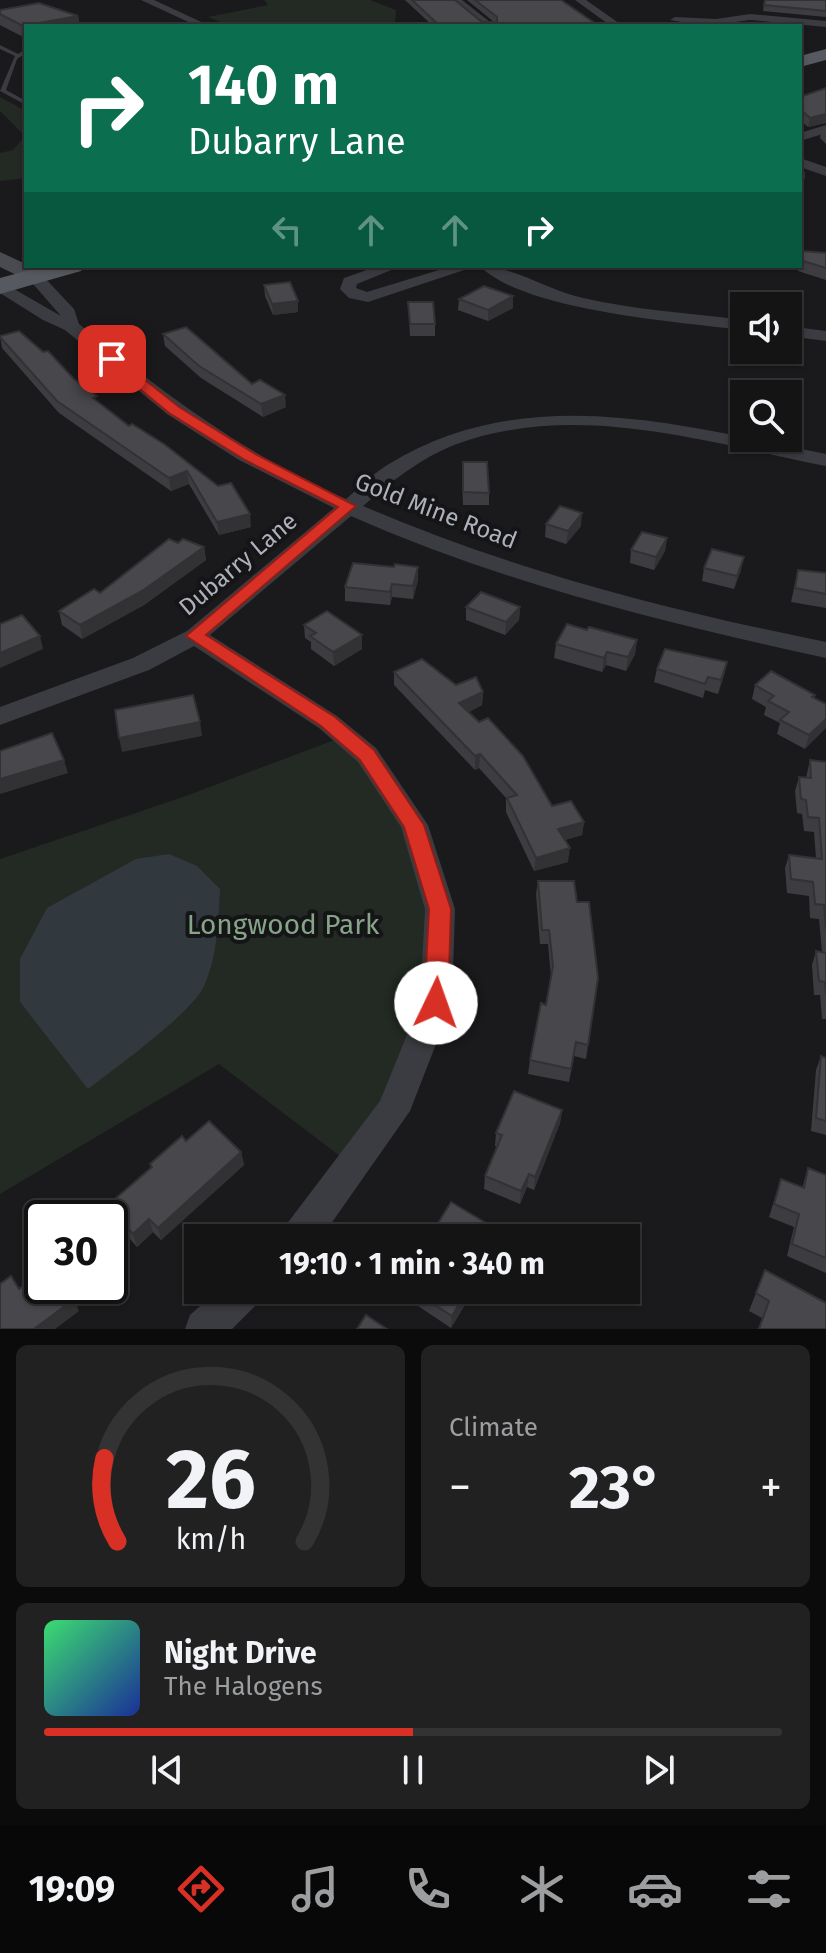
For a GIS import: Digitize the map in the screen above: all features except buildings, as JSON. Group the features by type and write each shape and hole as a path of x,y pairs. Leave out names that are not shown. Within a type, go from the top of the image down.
{"main road":[{"path":"802,61 826,54"},
{"path":"0,286 65,268"}],"street":[{"path":"146,0 200,24"},
{"path":"456,0 487,24"},
{"path":"580,0 615,24"},
{"path":"675,20 712,24 766,18 826,24"},
{"path":"802,136 826,129"},
{"path":"802,163 826,172"},
{"name":"Gold Mine Road","path":"0,258 35,277 68,312 71,326"},
{"path":"387,268 350,281 348,289 355,295 368,297 462,268"},
{"path":"492,268 533,289 575,301 730,323"},
{"name":"Gold Mine Road","path":"0,286 49,317 71,326 174,410 250,457 349,506 453,549 576,590 738,633 826,650"},
{"path":"802,333 826,336"},
{"name":"Dubarry Lane","path":"0,716 141,664 195,636 394,469 422,451 491,428 535,421 607,420 646,424 826,460"},
{"path":"195,636 328,722 367,755 414,825 440,909 436,1003 393,1111 309,1224"},
{"path":"204,1329 230,1304"}],"lane":[{"path":"0,47 17,55"},
{"path":"24,52 17,55 3,91 24,102"}],"green space":[{"path":"264,0 370,0 396,10 395,24 225,24 208,17 268,5"},
{"path":"0,97 24,110 24,135 0,111"},
{"path":"24,137 24,178 0,181 0,153 13,150"},
{"name":"Longwood Park","path":"345,736 367,755 440,909 436,1003 353,1166 219,1064 0,1194 0,859 186,796"}],"shaded area":[{"path":"169,854 197,866 220,889 209,974 197,997 184,1011 88,1089 20,1002 20,959 47,908 136,859"}],"route":[{"path":"112,359 174,410 250,457 349,506 195,636 345,736 367,755 414,825 440,909 436,1003"}]}
